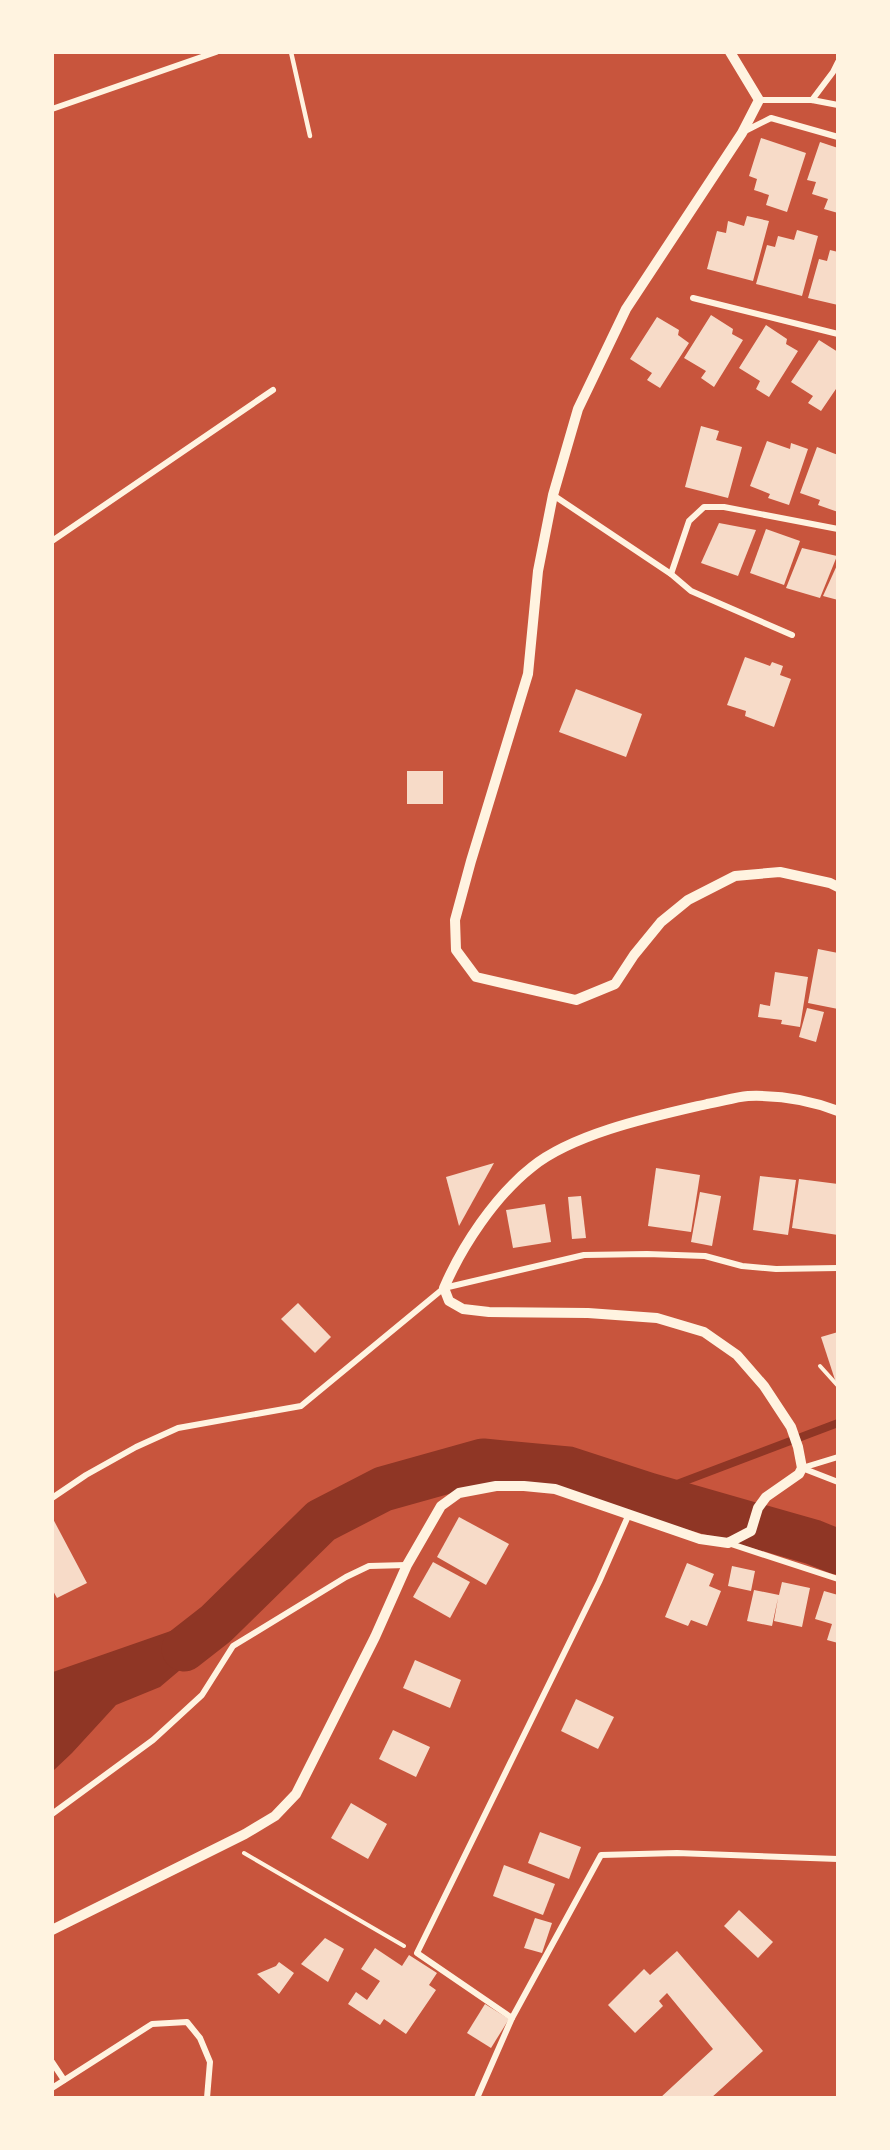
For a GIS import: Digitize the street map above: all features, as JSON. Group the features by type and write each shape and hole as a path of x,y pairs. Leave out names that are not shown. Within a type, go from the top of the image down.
{"street":[{"path":"52,109 216,52"},
{"path":"730,52 759,100"},
{"path":"812,100 833,72 837,62"},
{"path":"759,100 812,100 837,105"},
{"path":"759,100 742,133 626,309 578,410 553,495 538,571 528,674 455,920 456,950 476,976 576,1000 615,984 634,955 661,922 688,900 735,876 780,872 830,883 837,888"},
{"path":"742,133 771,118 837,137"},
{"path":"693,298 837,334"},
{"path":"52,541 273,390"},
{"path":"553,495 670,574 691,591 792,635"},
{"path":"670,574 689,520 704,507 724,507 837,529"},
{"path":"52,1498 86,1475 136,1447 178,1428 301,1406 444,1288 469,1241 504,1193 533,1166 573,1143 681,1110 746,1096 789,1098 837,1111"},
{"path":"444,1288 584,1255 705,1256 742,1266 776,1269 837,1268"},
{"path":"444,1288 449,1302 463,1309 657,1318 704,1332 737,1355 764,1386 791,1427 802,1468 799,1474 766,1497 758,1508 751,1530 728,1543"},
{"path":"802,1468 837,1457"},
{"path":"802,1468 837,1482"},
{"path":"52,1930 245,1834 275,1816 296,1794 375,1637 407,1565 441,1506 459,1493 496,1486 555,1489 700,1539 728,1543 837,1579"},
{"path":"512,2018 417,1953 599,1582 629,1513"},
{"path":"52,1814 153,1740 202,1695 233,1646 346,1577 369,1566 407,1565"},
{"path":"477,2097 512,2018 601,1855 677,1853 837,1859"},
{"path":"52,2088 152,2024 187,2022 200,2038 210,2062 207,2097"},
{"path":"52,2062 64,2080"}],"lane":[{"path":"291,52 310,136"}],"path":[{"path":"820,1366 837,1386"},
{"path":"227,1843 417,1953"}],"shaded area":[{"path":"265,1598 160,1687 116,1705 53,1771 53,1672"}],"building":[{"path":"761,138 806,153 787,212 766,205 769,195 754,190 757,179 749,176"},
{"path":"820,142 838,148 838,213 824,209 828,199 812,194 816,182 807,180"},
{"path":"747,216 769,221 753,281 707,269 717,231 726,233 728,221 744,226"},
{"path":"797,230 818,236 802,296 756,284 767,245 775,247 778,236 794,240"},
{"path":"830,250 838,252 838,305 808,298 819,259 827,261"},
{"path":"711,315 733,329 732,334 743,340 714,387 701,378 706,371 684,358"},
{"path":"657,317 679,330 678,335 689,343 660,388 647,380 652,373 630,359"},
{"path":"766,325 787,339 786,344 798,351 769,397 756,389 760,381 739,368"},
{"path":"819,340 838,352 838,386 821,411 808,403 813,396 791,382"},
{"path":"701,426 719,431 716,440 742,447 728,498 685,487"},
{"path":"767,441 790,449 791,443 808,449 789,505 768,498 770,494 750,486"},
{"path":"817,447 838,455 838,512 818,505 820,500 800,493"},
{"path":"719,523 756,530 738,576 701,563"},
{"path":"766,529 800,541 784,585 750,573"},
{"path":"802,548 837,556 820,598 786,588"},
{"path":"838,563 838,600 823,596"},
{"path":"745,657 770,666 772,662 783,666 780,675 791,679 774,727 745,716 746,711 727,705"},
{"path":"576,689 642,714 626,757 559,732"},
{"path":"407,771 443,771 443,804 407,804"},
{"path":"818,949 838,953 838,1009 808,1003"},
{"path":"775,972 808,977 800,1027 781,1024 782,1020 758,1017 760,1004 770,1006"},
{"path":"807,1008 824,1012 816,1042 799,1037"},
{"path":"494,1163 459,1226 446,1177"},
{"path":"656,1168 700,1175 691,1232 648,1226"},
{"path":"760,1176 796,1180 788,1235 753,1230"},
{"path":"799,1179 838,1184 838,1235 792,1228"},
{"path":"700,1192 721,1196 712,1246 691,1242"},
{"path":"581,1196 586,1238 572,1239 568,1197"},
{"path":"545,1204 551,1242 513,1248 506,1210"},
{"path":"298,1303 331,1337 315,1353 281,1319"},
{"path":"838,1332 838,1386 837,1386 821,1337"},
{"path":"52,1517 87,1583 57,1598 52,1589"},
{"path":"459,1517 509,1544 486,1585 437,1557"},
{"path":"433,1562 470,1582 450,1618 413,1597"},
{"path":"687,1563 714,1574 709,1586 721,1591 707,1626 691,1620 688,1626 665,1617"},
{"path":"732,1566 755,1571 751,1591 728,1586"},
{"path":"782,1582 810,1588 802,1627 774,1621 778,1598 772,1626 747,1621 754,1590 779,1595"},
{"path":"824,1591 838,1595 838,1643 827,1640 832,1624 815,1619"},
{"path":"415,1660 461,1680 450,1708 403,1688"},
{"path":"576,1699 614,1717 598,1749 561,1731"},
{"path":"393,1730 430,1747 416,1777 379,1759"},
{"path":"351,1803 387,1824 368,1859 331,1838"},
{"path":"540,1832 581,1847 569,1879 528,1863"},
{"path":"504,1865 555,1884 543,1915 493,1896"},
{"path":"739,1910 773,1942 758,1958 724,1926"},
{"path":"535,1918 552,1923 542,1953 524,1948"},
{"path":"325,1938 344,1949 328,1982 301,1964"},
{"path":"375,1948 402,1966 409,1955 437,1973 429,1985 436,1990 406,2034 384,2019 380,2025 348,2004 356,1992 367,2000 380,1981 361,1969"},
{"path":"677,1951 763,2051 711,2098 660,2098 713,2049 667,1993 659,2001 663,2006 635,2033 608,2005 644,1969 650,1975"},
{"path":"279,1962 294,1973 279,1994 257,1974 276,1966"},
{"path":"485,2004 509,2019 491,2048 467,2033"}],"waterway":[{"path":"648,1495 838,1423"},
{"path":"184,1649 216,1624 321,1521 383,1489 483,1461 568,1469 648,1495 813,1542 838,1552"}]}
